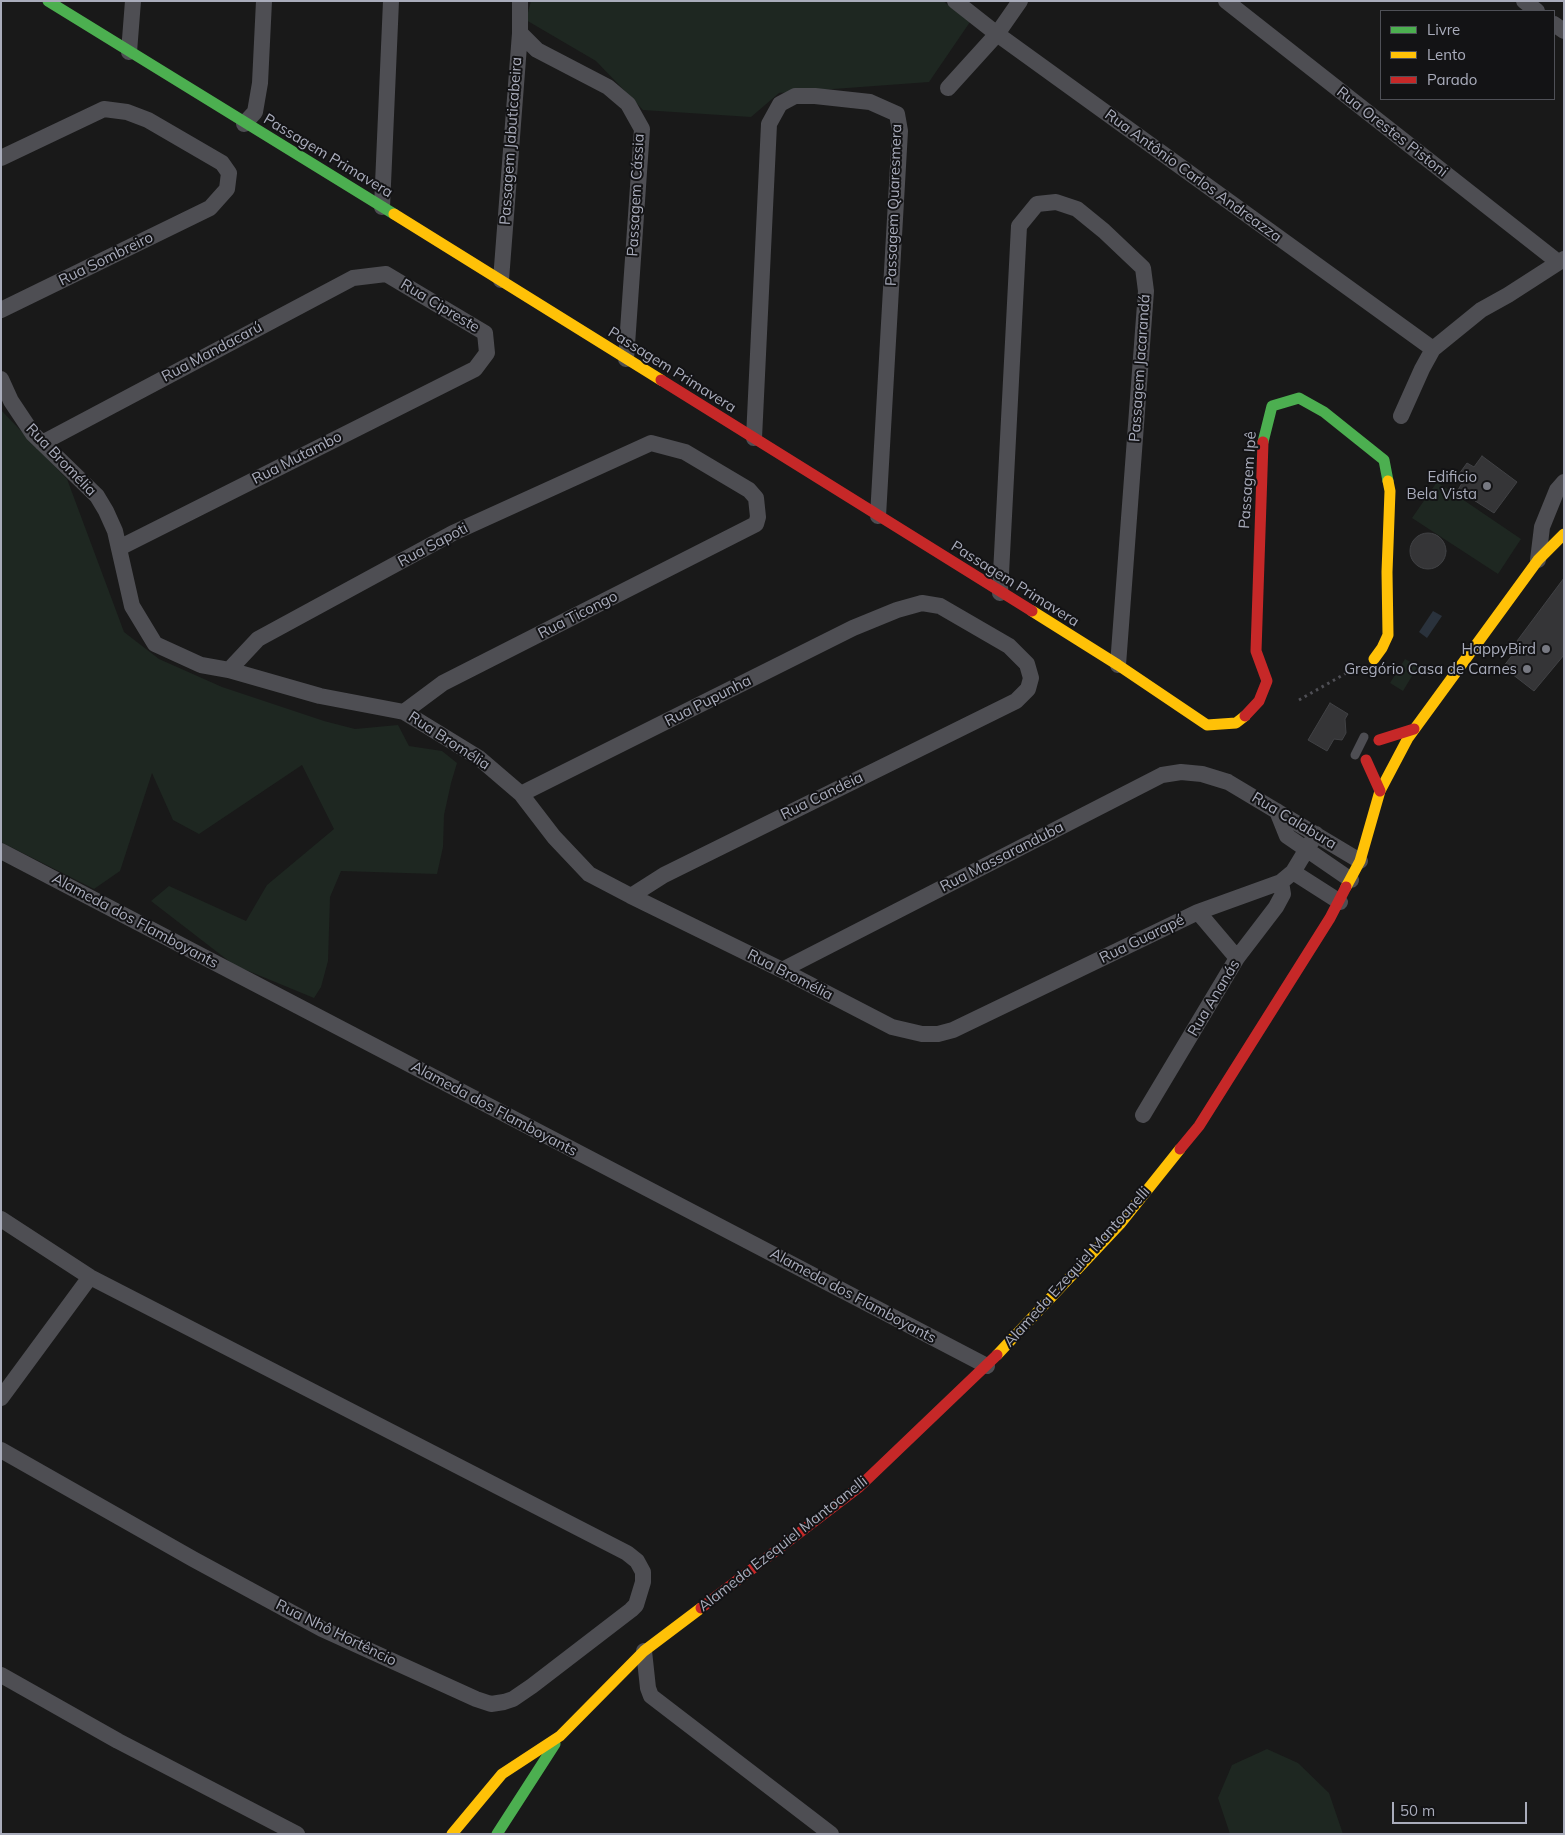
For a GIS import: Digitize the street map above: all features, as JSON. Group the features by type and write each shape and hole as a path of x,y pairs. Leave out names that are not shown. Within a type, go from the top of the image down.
{"street":[{"name":"Passagem Primavera","path":"48,1 244,124 501,280 1118,665 1207,725 1236,723 1258,701 1267,681"},
{"path":"129,52 133,1"},
{"path":"244,124 254,112 260,83 264,1"},
{"path":"382,207 391,1"},
{"name":"Passagem Jabuticabeira","path":"501,280 520,33 520,1"},
{"name":"Rua Antônio Carlos Andreazza","path":"955,1 997,34 1433,349"},
{"path":"948,88 997,34 1020,1"},
{"name":"Rua Orestes Pistoni","path":"1226,1 1561,261"},
{"path":"1524,1 1537,10"},
{"name":"Passagem Cássia","path":"520,33 537,50 608,87 628,104 642,129 626,359"},
{"name":"Passagem Quaresmera","path":"754,438 769,124 780,104 795,96 815,96 870,102 897,114 900,131 878,516"},
{"name":"Rua Sombreiro","path":"1,158 104,109 127,112 148,120 222,163 229,173 227,189 210,208 1,310"},
{"name":"Passagem Jacarandá","path":"1000,593 1019,226 1038,204 1056,202 1077,209 1144,268 1146,291 1118,665"},
{"path":"1401,416 1433,349 1481,310 1561,261"},
{"name":"Rua Cipreste","path":"386,274 485,333 487,353 475,369"},
{"name":"Rua Mandacarú","path":"42,443 353,278 386,274"},
{"name":"Rua Mutambo","path":"119,548 475,369"},
{"name":"Rua Bromélia","path":"1,379 11,401 33,434 97,496 115,531 132,606 155,644 201,665 228,670 320,696 404,712 479,758 521,794 554,837 589,874 892,1027 922,1034 938,1034 953,1030"},
{"name":"Passagem Ipê","path":"1267,681 1256,651 1263,437 1272,406 1299,398 1324,412 1384,460 1390,491 1387,572 1388,635 1374,659"},
{"name":"Rua Ticongo","path":"404,712 443,683 756,524 758,517 756,498 749,490 685,452 651,443"},
{"name":"Rua Sapoti","path":"228,670 258,639 453,533 651,443"},
{"name":"Alameda Ezequiel Mantoanelli","path":"1538,560 1542,527 1561,490"},
{"name":"Alameda Ezequiel Mantoanelli","path":"497,1834 560,1736 644,1651 858,1488 987,1366 1120,1224 1199,1126 1340,902 1360,861 1380,792 1391,768 1414,729 1538,560 1564,534"},
{"name":"Rua Pupunha","path":"521,794 853,628 897,610 922,603 940,606 1009,646 1027,664 1031,678 1028,689 1016,701"},
{"name":"Rua Candeia","path":"631,896 664,875 1016,701"},
{"path":"1379,740 1414,729"},
{"path":"1366,760 1380,792"},
{"name":"Rua Massaranduba","path":"782,970 1162,775 1181,772 1202,774 1228,782"},
{"name":"Rua Calabura","path":"1228,782 1360,861"},
{"path":"1277,811 1287,836 1351,880"},
{"path":"1316,834 1287,877 1340,902"},
{"name":"Alameda dos Flamboyants","path":"1,851 987,1366"},
{"name":"Rua Guarapé","path":"953,1030 1198,912 1287,877"},
{"name":"Rua Ananás","path":"1143,1115 1237,958 1276,907 1283,894 1287,877"},
{"path":"1198,912 1237,958"},
{"path":"1,1219 90,1277 1,1398"},
{"name":"Rua Nhô Hortêncio","path":"1,1450 193,1559 322,1629 492,1704 513,1699 532,1686 636,1605 643,1582 642,1572 637,1561 627,1554 90,1277"},
{"path":"644,1651 648,1688 651,1696 831,1834"},
{"path":"1,1676 297,1834"},
{"name":"Alameda Ezequiel Mantoanelli","path":"452,1834 502,1774 560,1736"}],"lane":[{"path":"1355,755 1364,737"}],"path":[{"path":"1299,700 1374,659"}],"shaded area":[{"path":"531,1 943,1 970,22 929,82 779,93 751,117 643,110 596,61 526,20"},
{"path":"1,410 67,479 124,632 159,659 222,687 324,721 355,729 398,725 409,746 442,751 457,763 444,815 443,847 437,874 341,871 330,897 328,961 321,987 314,998 234,965 151,901 169,886 246,921 267,885 334,829 302,765 199,834 173,820 152,773 120,871 94,889 1,842"},
{"path":"1437,482 1521,539 1498,574 1412,518"},
{"path":"1433,611 1442,616 1427,638 1419,632"},
{"path":"1405,659 1418,666 1403,691 1390,683"},
{"path":"1267,1749 1298,1763 1329,1793 1343,1834 1230,1834 1218,1798 1232,1765"}],"building":[{"name":"Edificio Bela Vista","path":"1482,456 1517,482 1494,513 1458,490 1465,478 1459,474 1467,463 1474,467"},
{"path":"1428,533 1440,539 1446,551 1440,563 1428,569 1416,563 1410,551 1416,539"},
{"path":"1564,578 1564,655 1534,691 1503,667 1521,644 1517,641"},
{"path":"1330,703 1348,714 1345,719 1346,733 1342,740 1334,739 1327,751 1308,740"}],"traffic: fast":[{"path":"48,1 394,214"},
{"path":"1263,442 1272,406 1299,398 1324,412 1384,460 1388,481"},
{"path":"497,1834 555,1744"}],"traffic: slow":[{"path":"394,214 661,380"},
{"path":"1374,659 1388,635 1387,572 1390,491 1388,481"},
{"path":"1346,887 1360,861 1380,791 1408,738 1538,560 1564,534"},
{"path":"1032,611 1118,665 1207,725 1236,723 1245,716"},
{"path":"997,1355 1120,1224 1180,1149"},
{"path":"452,1834 502,1774 560,1736 644,1651 701,1608"}],"traffic: jam":[{"path":"661,380 1032,611"},
{"path":"1245,716 1259,701 1267,681 1256,651 1263,442"},
{"path":"1379,740 1414,729"},
{"path":"1366,760 1380,791"},
{"path":"1180,1149 1199,1126 1330,918 1346,887"},
{"path":"701,1608 858,1488 997,1355"}],"place":[{"name":"Edificio Bela Vista","path":"1487,486"},
{"name":"HappyBird","path":"1546,649"},
{"name":"Gregório Casa de Carnes","path":"1527,669"}]}
